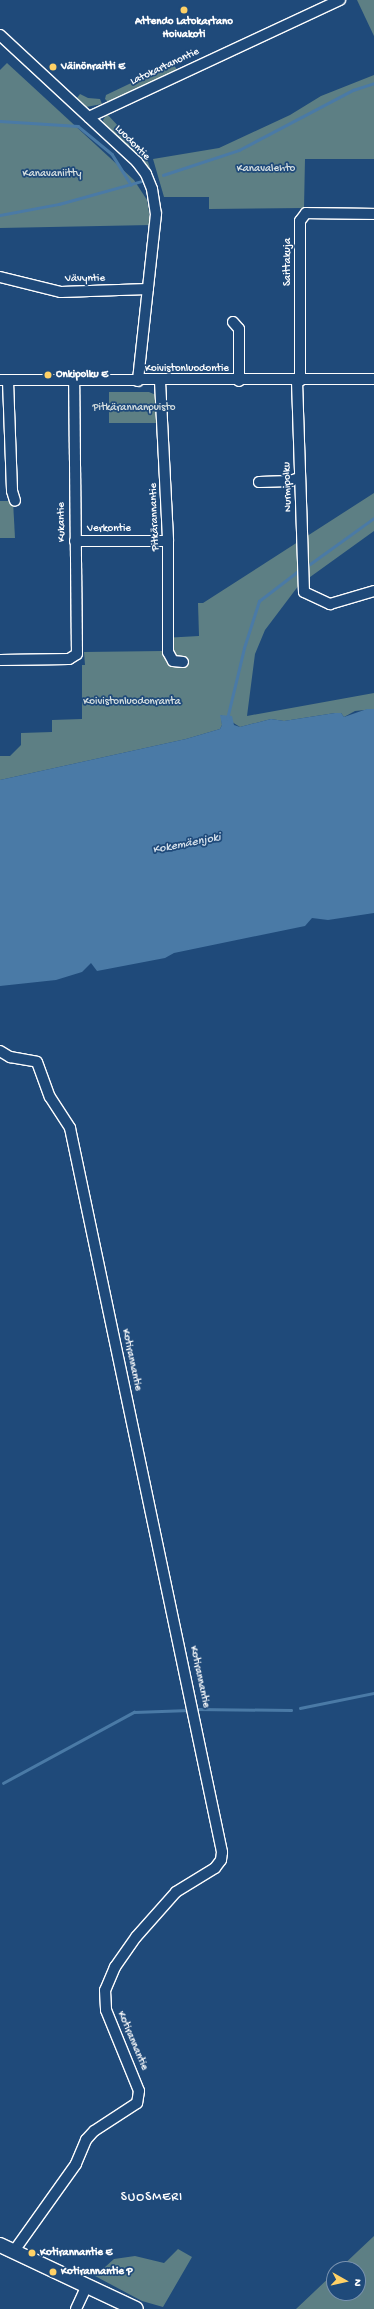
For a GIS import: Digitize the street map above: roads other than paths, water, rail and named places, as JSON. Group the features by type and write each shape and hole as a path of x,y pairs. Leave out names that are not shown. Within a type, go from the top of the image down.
{"main road":[{"path":"0,2245 136,2309"}],"street":[{"name":"Latokartanontie","path":"89,117 340,0"},
{"name":"Luodontie","path":"0,35 137,162 146,174 152,189 156,214 138,381"},
{"name":"Saittakuja","path":"298,381 300,221 306,213 374,214"},
{"name":"Vävyntie","path":"0,276 61,292 148,290"},
{"path":"233,322 239,329 239,381"},
{"name":"Koivistonluodontie","path":"4,380 160,382 374,379"},
{"path":"4,380 12,491 15,501"},
{"name":"Kukantie","path":"0,660 69,659 77,654 74,381"},
{"name":"Nurmipolku","path":"298,381 299,478 304,592 330,604 374,590"},
{"name":"Pitkärannantie","path":"160,382 168,541 168,652 173,661 183,662"},
{"path":"259,482 290,481 299,478"},
{"name":"Verkontie","path":"75,541 168,541"},
{"name":"Kotirannantie","path":"0,1051 10,1057 37,1062 50,1097 70,1128 222,1852 221,1860 215,1868 176,1892 136,1937 115,1967 105,1990 106,2010 140,2091 137,2103 94,2131 86,2140 76,2164 14,2251"},
{"path":"76,2309 87,2285"}],"water":[{"name":"Kokemäenjoki","path":"367,709 374,709 374,913 328,920 312,918 305,926 174,953 165,958 97,971 91,963 82,972 56,980 0,986 0,780 186,739 220,729 222,725 220,715 232,716 234,725 240,727 271,719 284,721 335,713 341,713 344,717"}],"waterway":[{"path":"163,175 239,150 353,90 374,83"},
{"path":"0,121 78,126 112,154 131,184"},
{"path":"0,215 59,204 142,181"},
{"path":"310,564 374,518"},
{"path":"227,719 244,648 259,601 297,572"},
{"path":"300,1708 374,1693"},
{"path":"196,1709 291,1710"},
{"path":"3,1783 134,1712 189,1710"}],"place":[{"name":"Attendo Latokartano Hoivakoti","path":"184,10"},
{"name":"Väinönraitti E","path":"53,67"},
{"name":"Onkipolku E","path":"48,375"},
{"name":"Kotirannantie E","path":"32,2253"},
{"name":"Kotirannantie P","path":"53,2272"}],"district":[{"name":"SUOSMERI","path":"152,2198"}],"park label":[{"name":"Kanavalehto","path":"266,169"},
{"name":"Kanavaniitty","path":"52,174"},
{"name":"Pitkärannanpuisto","path":"134,408"},
{"name":"Koivistonluodonranta","path":"132,702"}]}
